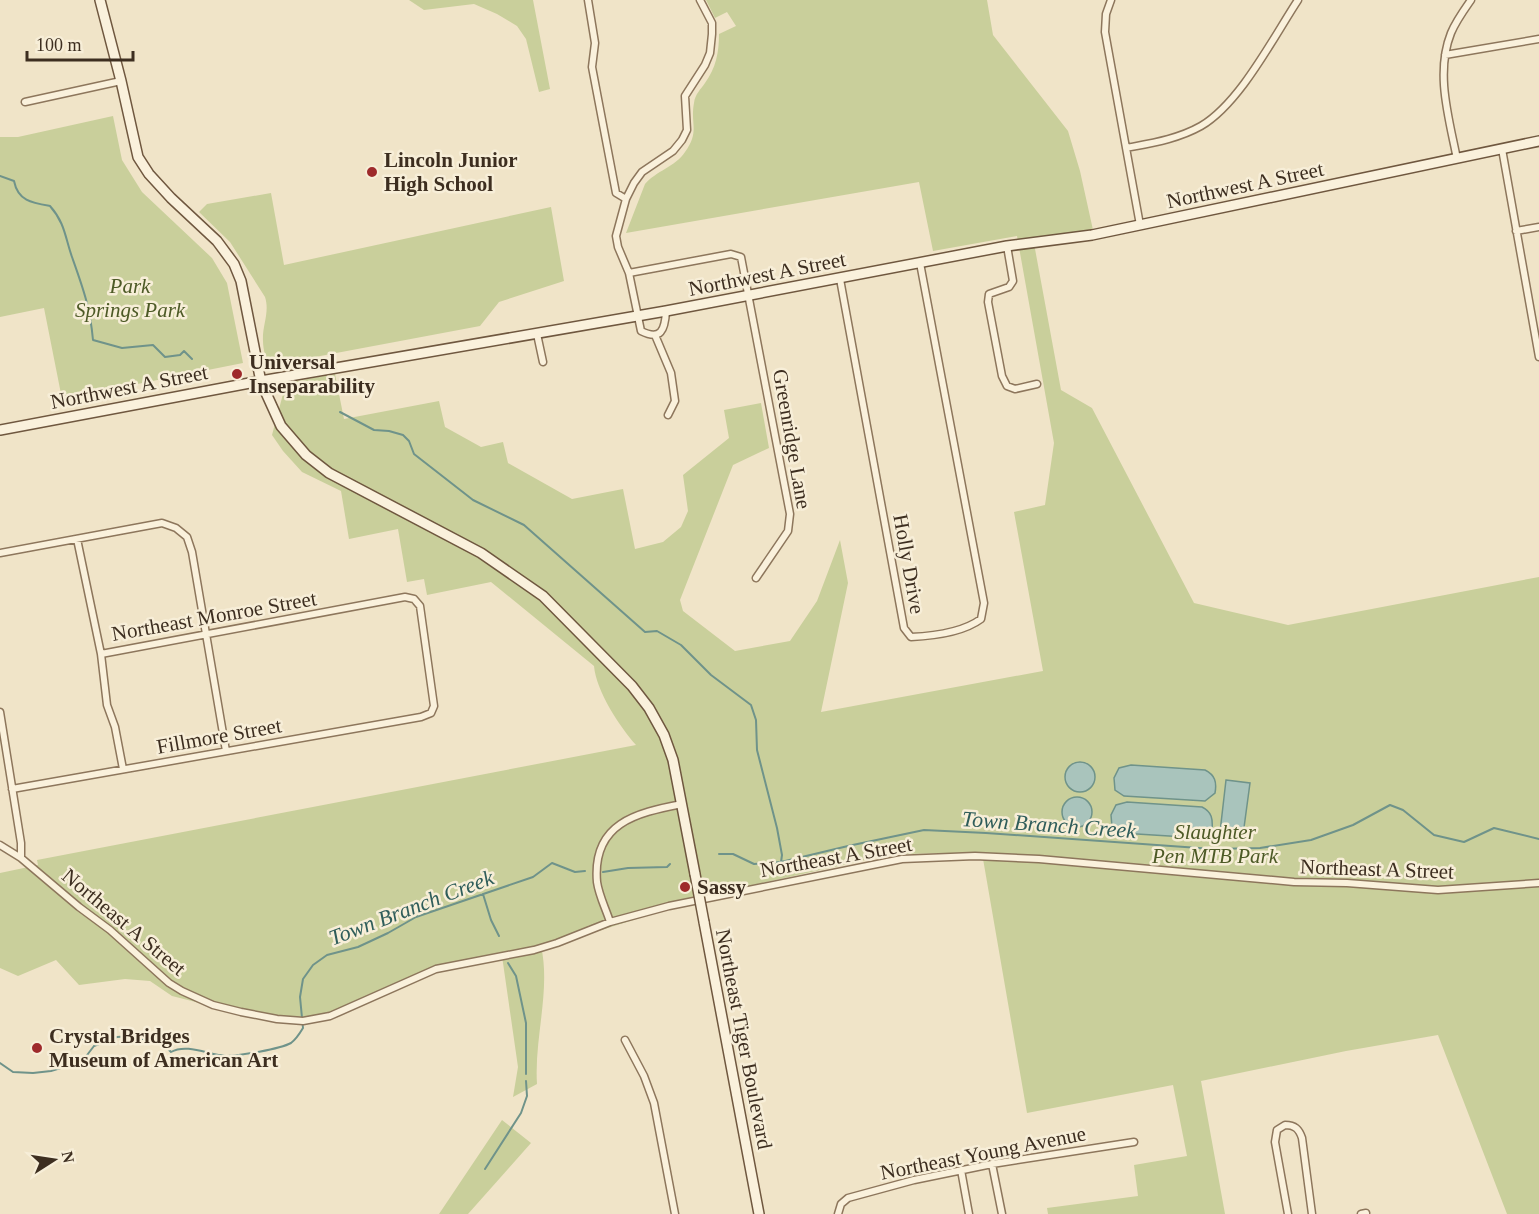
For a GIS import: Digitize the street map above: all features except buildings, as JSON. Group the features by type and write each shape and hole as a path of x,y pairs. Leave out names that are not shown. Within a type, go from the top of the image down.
{"street":[{"name":"Northeast Tiger Boulevard","path":"100,0 138,158 171,198 217,241 234,264 241,281 261,382 281,426 306,455 329,473 444,533 508,571 543,596 632,686 649,708 664,735 673,760 682,804 759,1214"},
{"path":"588,0 594,37 592,67 596,90 616,193 626,200"},
{"path":"666,311 663,330 656,335 649,335 641,331 629,273 618,248 616,236 626,200 642,172 673,151 687,130 685,96 705,65 711,44 712,23 700,0"},
{"path":"1111,0 1106,14 1105,32 1140,225"},
{"path":"1126,148 1179,136 1200,127 1222,112 1242,86 1298,0"},
{"path":"1457,159 1442,82 1445,55 1451,32 1471,0"},
{"path":"1445,55 1539,39"},
{"path":"25,102 121,81"},
{"name":"Northwest A Street","path":"0,430 637,317 1007,246 1092,235 1539,141"},
{"path":"1502,149 1539,357"},
{"path":"1516,231 1539,227"},
{"path":"1007,246 1013,280 1009,286 989,294 988,302 1002,376 1007,386 1015,389 1037,384"},
{"name":"Greenridge Lane","path":"629,273 735,254 741,257 790,514 788,531 756,578"},
{"name":"Holly Drive","path":"840,279 904,628 910,637 970,627 981,620 984,603 920,263"},
{"path":"537,334 543,362"},
{"path":"656,335 671,373 675,401 668,415"},
{"path":"0,553 162,523 176,528 188,537 226,751"},
{"name":"Northeast Monroe Street","path":"77,539 101,654 207,636 405,597 414,599 420,606 428,655 434,706 431,712"},
{"path":"101,654 107,705 115,727 123,769"},
{"path":"0,712 21,843 21,858"},
{"name":"Fillmore Street","path":"12,789 421,717 431,712"},
{"path":"610,922 597,882 597,863 607,838 627,819 642,812 682,804"},
{"name":"Northeast A Street","path":"0,845 21,858 110,930 169,983 182,991 213,1005 241,1012 303,1021 330,1016 436,969 534,950 610,922 669,906 902,859 938,857 1039,859 1294,882 1347,883 1438,890 1539,883"},
{"path":"625,1040 644,1076 654,1103 675,1214"},
{"path":"1288,1214 1275,1142 1277,1130 1286,1125 1294,1126 1302,1138 1312,1214"},
{"name":"Northeast Young Avenue","path":"838,1214 841,1204 856,1195 992,1164 1134,1142"},
{"path":"992,1164 1002,1214"},
{"path":"961,1170 969,1214"}],"green space":[{"path":"409,0 533,0 550,89 539,92 526,39 517,26 474,4 424,10"},
{"name":"Slaughter Pen MTB Park","path":"706,0 987,0 993,35 1068,131 1080,171 1093,230 1033,238 1061,390 1092,408 1194,603 1288,625 1539,577 1539,1214 1507,1214 1438,1035 1346,1051 1201,1081 1225,1214 1048,1214 1047,1208 1138,1196 1134,1165 1187,1156 1173,1085 1027,1113 982,853 892,854 722,892 592,933 589,925 586,930 541,946 544,980 537,1084 513,1097 518,1067 502,956 436,970 322,1018 267,1020 172,996 150,981 125,979 79,985 56,960 18,976 0,968 0,873 38,865 37,860 636,745 616,719 604,697 594,666 491,582 427,595 424,579 407,582 398,529 349,539 341,491 302,472 272,435 286,383 335,374 344,419 439,401 445,427 481,447 503,442 508,463 572,499 623,489 635,549 663,542 681,527 688,511 683,475 729,438 724,410 761,403 769,448 733,465 680,600 683,611 735,651 790,641 817,601 840,540 848,583 821,712 1043,671 1014,512 1045,505 1054,443 1017,236 933,251 919,182 626,233 645,184 676,162 690,145 695,100 714,66 719,34 736,26 727,12 715,18"},
{"name":"Park Springs Park","path":"113,116 122,160 142,192 212,258 227,283 243,363 62,399 44,308 0,317 0,137 18,137"},
{"path":"271,193 284,265 551,207 564,281 499,302 480,326 267,366 263,347 267,308 265,297 230,242 199,212 207,204"},
{"path":"502,1120 531,1143 468,1214 439,1214"}],"water":[{"path":"1080,762 1091,766 1095,777 1091,788 1080,792 1069,788 1065,777 1069,766"},
{"path":"1131,765 1205,770 1214,779 1215,793 1205,801 1124,796 1115,790 1114,778 1119,768"},
{"path":"1226,780 1250,783 1243,835 1220,832"},
{"path":"1077,797 1088,801 1092,812 1088,823 1077,827 1066,823 1062,812 1066,801"},
{"path":"1127,802 1202,807 1211,816 1212,830 1201,838 1121,833 1112,827 1111,815 1116,805"}],"waterway":[{"path":"0,176 14,181 22,197 37,204 50,206 59,218 86,298 93,340 122,348 153,345 165,357 180,355 184,351 192,359"},
{"path":"340,412 374,430 403,435 409,441 414,454 473,500 524,525 645,632 657,631 681,645 711,675 751,705 756,720 757,750 777,828 782,855 781,862"},
{"name":"Town Branch Creek","path":"719,854 733,854 754,864 781,862 924,830 1213,849 1260,848 1311,840 1353,825 1390,805 1403,810 1434,835 1464,842 1494,828 1539,839"},
{"name":"Town Branch Creek","path":"0,1063 13,1072 51,1071 77,1063 84,1059 94,1046 117,1037 133,1036 162,1043 171,1052 191,1049 226,1056 259,1052 286,1045 293,1042 303,1028 300,997 303,979 313,965 327,955 358,947 416,917 533,877 552,863 575,872 585,871"},
{"name":"Town Branch Creek","path":"603,872 628,868 667,867 670,864"},
{"path":"483,894 499,936"},
{"path":"508,963 516,976 526,1023 526,1074"},
{"path":"485,1169 521,1113 527,1096 526,1081"}],"place":[{"name":"Lincoln Junior High School","path":"372,172"},
{"name":"Universal Inseparability","path":"237,374"},
{"name":"Sassy","path":"685,887"},
{"name":"Crystal Bridges Museum of American Art","path":"37,1048"}]}
